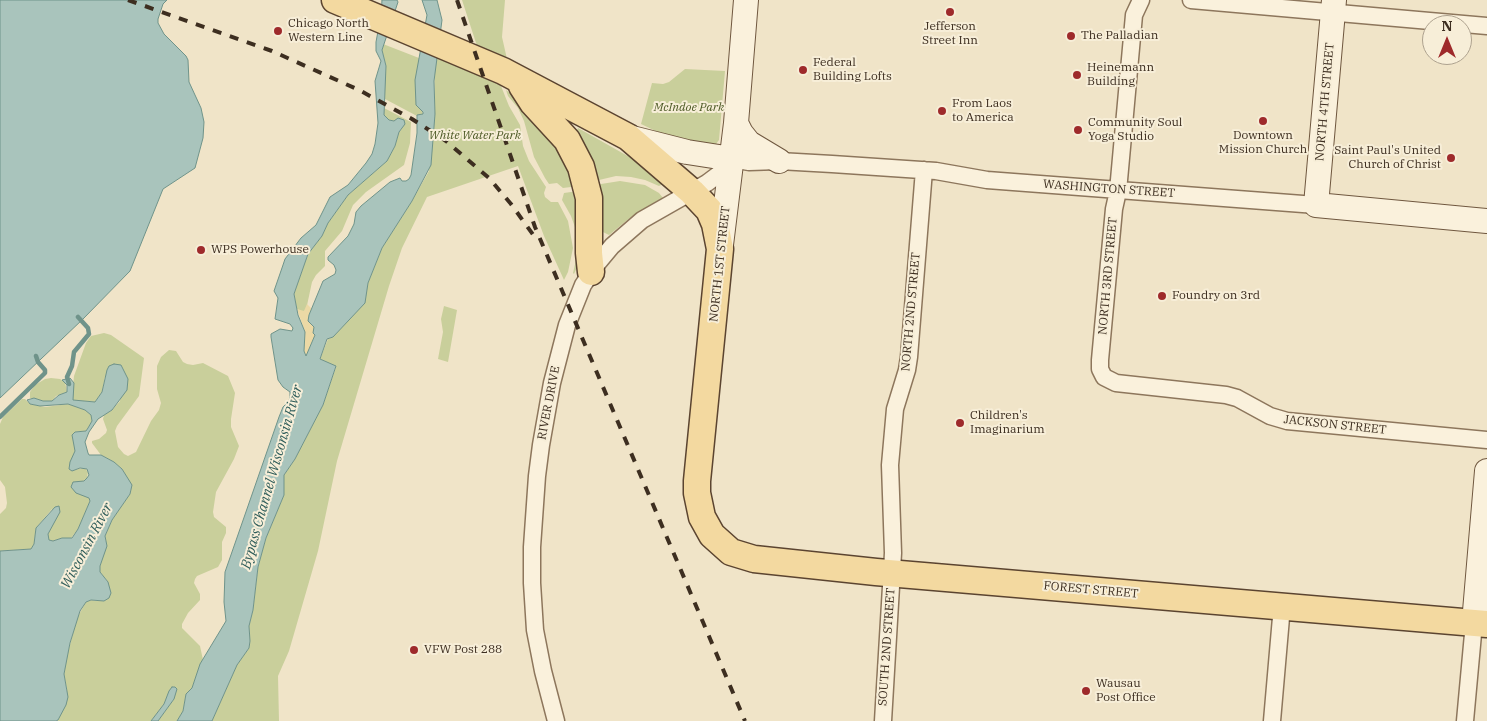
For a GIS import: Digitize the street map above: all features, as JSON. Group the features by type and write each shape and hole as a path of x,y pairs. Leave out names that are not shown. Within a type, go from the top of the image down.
{"main road":[{"path":"335,0 519,79 628,136 687,152 732,159"},
{"name":"NORTH 1ST STREET","path":"708,527 699,506 697,480 720,249 736,123 746,0"},
{"name":"NORTH 4TH STREET","path":"1316,205 1334,6"},
{"path":"519,79 530,100 567,140 581,167 589,198 591,272"},
{"path":"736,123 749,143 779,162"},
{"path":"628,136 692,192 704,205 714,219 720,249"},
{"name":"WASHINGTON STREET","path":"1316,205 1487,221"},
{"path":"1480,623 1487,471"},
{"name":"FOREST STREET","path":"708,527 712,535 723,546 741,556 776,562 1480,623"}],"street":[{"name":"NORTH 3RD STREET","path":"1102,374 1100,360 1114,209 1118,191 1134,18 1141,0"},
{"path":"1191,0 1334,6 1487,26"},
{"name":"WASHINGTON STREET","path":"732,159 749,162 875,166 948,172 987,180 1316,205"},
{"name":"RIVER DRIVE","path":"556,721 540,660 533,612 532,571 535,501 541,445 554,374 571,313 580,291 591,272 612,246 630,229 718,174 732,159"},
{"name":"NORTH 2ND STREET","path":"892,573 891,455 896,409 909,358 924,170"},
{"name":"JACKSON STREET","path":"1102,374 1108,380 1116,383 1226,395 1287,422 1487,440"},
{"name":"SOUTH 2ND STREET","path":"882,721 892,573"},
{"path":"1272,721 1282,606"},
{"path":"1465,721 1480,623"}],"green space":[{"path":"462,0 505,0 502,37 507,59 477,46"},
{"name":"White Water Park","path":"434,42 477,60 501,86 509,106 520,125 523,146 529,161 546,187 545,197 551,202 558,202 568,221 573,248 568,272 564,280 544,236 518,166 427,197 402,248 389,286 337,461 318,551 289,651 278,676 279,721 212,721 237,665 249,648 249,626 253,610 258,567 266,538 284,495 284,475 295,459 323,405 336,367 320,359 328,339 333,337 364,303 368,283 382,248 429,171 435,114"},
{"path":"383,44 419,58 421,108 423,114 417,116 385,99 386,66 382,50"},
{"name":"McIndoe Park","path":"685,69 725,71 719,140 716,144 712,145 664,135 641,124 652,83 663,84 669,82"},
{"path":"506,90 538,115 575,183 571,187 563,188 557,183 549,184 534,157 524,121"},
{"path":"384,108 411,122 410,143 404,165 366,192 353,205 342,231 325,251 325,266 312,282 306,310 302,312 297,309 294,294 308,254 348,195 387,161 403,127 394,121 386,119"},
{"path":"578,128 633,159 664,182 663,184 659,186 631,177 616,176 599,180 594,178 576,132"},
{"path":"620,181 645,185 659,193 663,198 631,217 609,235 601,231 596,188 601,184"},
{"path":"564,193 578,193 578,265 574,274 577,256 576,230 562,200"},
{"path":"444,306 457,310 448,362 438,359 443,332 441,319"},
{"path":"104,333 111,335 144,358 139,396 115,431 118,447 128,456 136,452 151,421 159,410 161,403 157,389 157,366 161,357 169,350 176,351 183,362 187,364 203,363 228,376 235,393 231,427 239,446 216,492 213,512 214,517 226,527 226,533 222,542 222,560 218,567 197,576 195,579 194,583 200,594 200,600 188,613 182,624 182,628 200,646 203,660 192,688 186,694 183,711 177,721 158,721 174,699 169,693 164,704 151,721 56,721 58,720 67,690 64,674 77,618 86,602 91,600 97,601 108,582 100,572 106,542 105,536 112,520 130,494 131,485 122,469 101,455 92,443 92,441 99,439 106,433 104,415 112,410 120,401 123,370 121,365 105,377 102,392 95,402 72,400 74,376 86,343 91,336"},
{"path":"51,378 60,379 65,382 67,392 56,396 52,401 30,398 30,392 35,385"},
{"path":"22,399 25,399 30,404 45,407 68,404 85,410 91,415 92,421 86,431 75,432 73,470 85,468 88,472 87,478 82,482 85,496 90,501 78,529 71,538 53,541 47,537 51,527 52,509 36,528 34,544 31,549 0,551 0,514 6,508 7,503 5,487 0,480 0,424 3,417"}],"sand":[{"path":"307,304 312,309 309,315 315,335 307,357 304,351 305,332 297,309 304,311"}],"water":[{"path":"0,0 167,0 163,4 158,23 164,34 188,60 189,82 201,108 204,122 203,138 195,168 163,189 130,271 0,398"},
{"name":"Bypass Channel Wisconsin River","path":"382,0 397,0 398,2 382,50 386,66 384,115 389,120 394,121 398,118 404,120 405,124 399,132 395,146 387,161 348,195 308,254 294,294 298,315 305,332 304,351 306,356 315,335 313,333 314,327 308,321 309,315 323,281 335,274 336,270 334,265 328,260 328,257 348,236 354,224 356,212 361,206 390,182 400,178 402,181 406,181 411,175 417,133 417,115 423,114 416,105 415,80 427,15 422,0 437,0 442,20 434,81 435,114 431,165 412,201 382,248 368,283 365,303 333,337 327,339 320,359 336,366 323,405 295,459 284,475 284,495 266,538 258,567 253,610 249,626 249,648 237,665 212,721 177,721 183,711 186,694 192,688 200,664 226,621 224,602 225,572 279,417 290,397 290,392 278,380 271,334 280,329 292,331 293,328 290,324 275,319 278,298 274,291 285,259 301,238 316,225 330,197 348,185 366,163 372,154 375,144 378,123 375,81 381,61 376,51 376,42"},
{"path":"114,364 121,365 128,379 127,390 112,410 98,419 85,442 89,455 101,455 114,462 122,469 132,485 130,494 112,520 105,536 107,546 100,566 100,572 108,582 111,593 109,598 104,601 91,600 86,602 80,611 70,643 64,674 68,697 58,720 0,721 0,551 31,549 34,544 36,528 55,507 59,506 60,512 48,534 49,540 72,538 90,501 89,498 76,493 71,487 73,482 84,481 87,478 89,475 87,469 80,468 72,471 69,469 75,451 72,435 75,432 86,431 92,421 91,415 85,410 68,404 40,406 30,404 27,400 34,398 52,401 59,395 67,392 67,385 62,380 70,378 74,383 73,400 95,402 102,392 109,366"},
{"path":"172,687 177,689 174,699 158,721 151,721 164,704"}],"waterway":[{"name":"Wisconsin River","path":"69,384 67,377 72,366 74,352 89,334 88,328 78,317"},
{"name":"Wisconsin River","path":"0,417 45,373 36,356"}],"railway":[{"path":"128,0 272,51 359,90 412,119 446,141 489,178 534,236"},
{"path":"457,0 535,227 745,721"}],"place":[{"name":"Jefferson Street Inn","path":"950,12"},
{"name":"Chicago North Western Line","path":"278,31"},
{"name":"The Palladian","path":"1071,36"},
{"name":"Federal Building Lofts","path":"803,70"},
{"name":"Heinemann Building","path":"1077,75"},
{"name":"From Laos to America","path":"942,111"},
{"name":"Downtown Mission Church","path":"1263,121"},
{"name":"Community Soul Yoga Studio","path":"1078,130"},
{"name":"Saint Paul's United Church of Christ","path":"1451,158"},
{"name":"WPS Powerhouse","path":"201,250"},
{"name":"Foundry on 3rd","path":"1162,296"},
{"name":"Children's Imaginarium","path":"960,423"},
{"name":"VFW Post 288","path":"414,650"},
{"name":"Wausau Post Office","path":"1086,691"}]}
